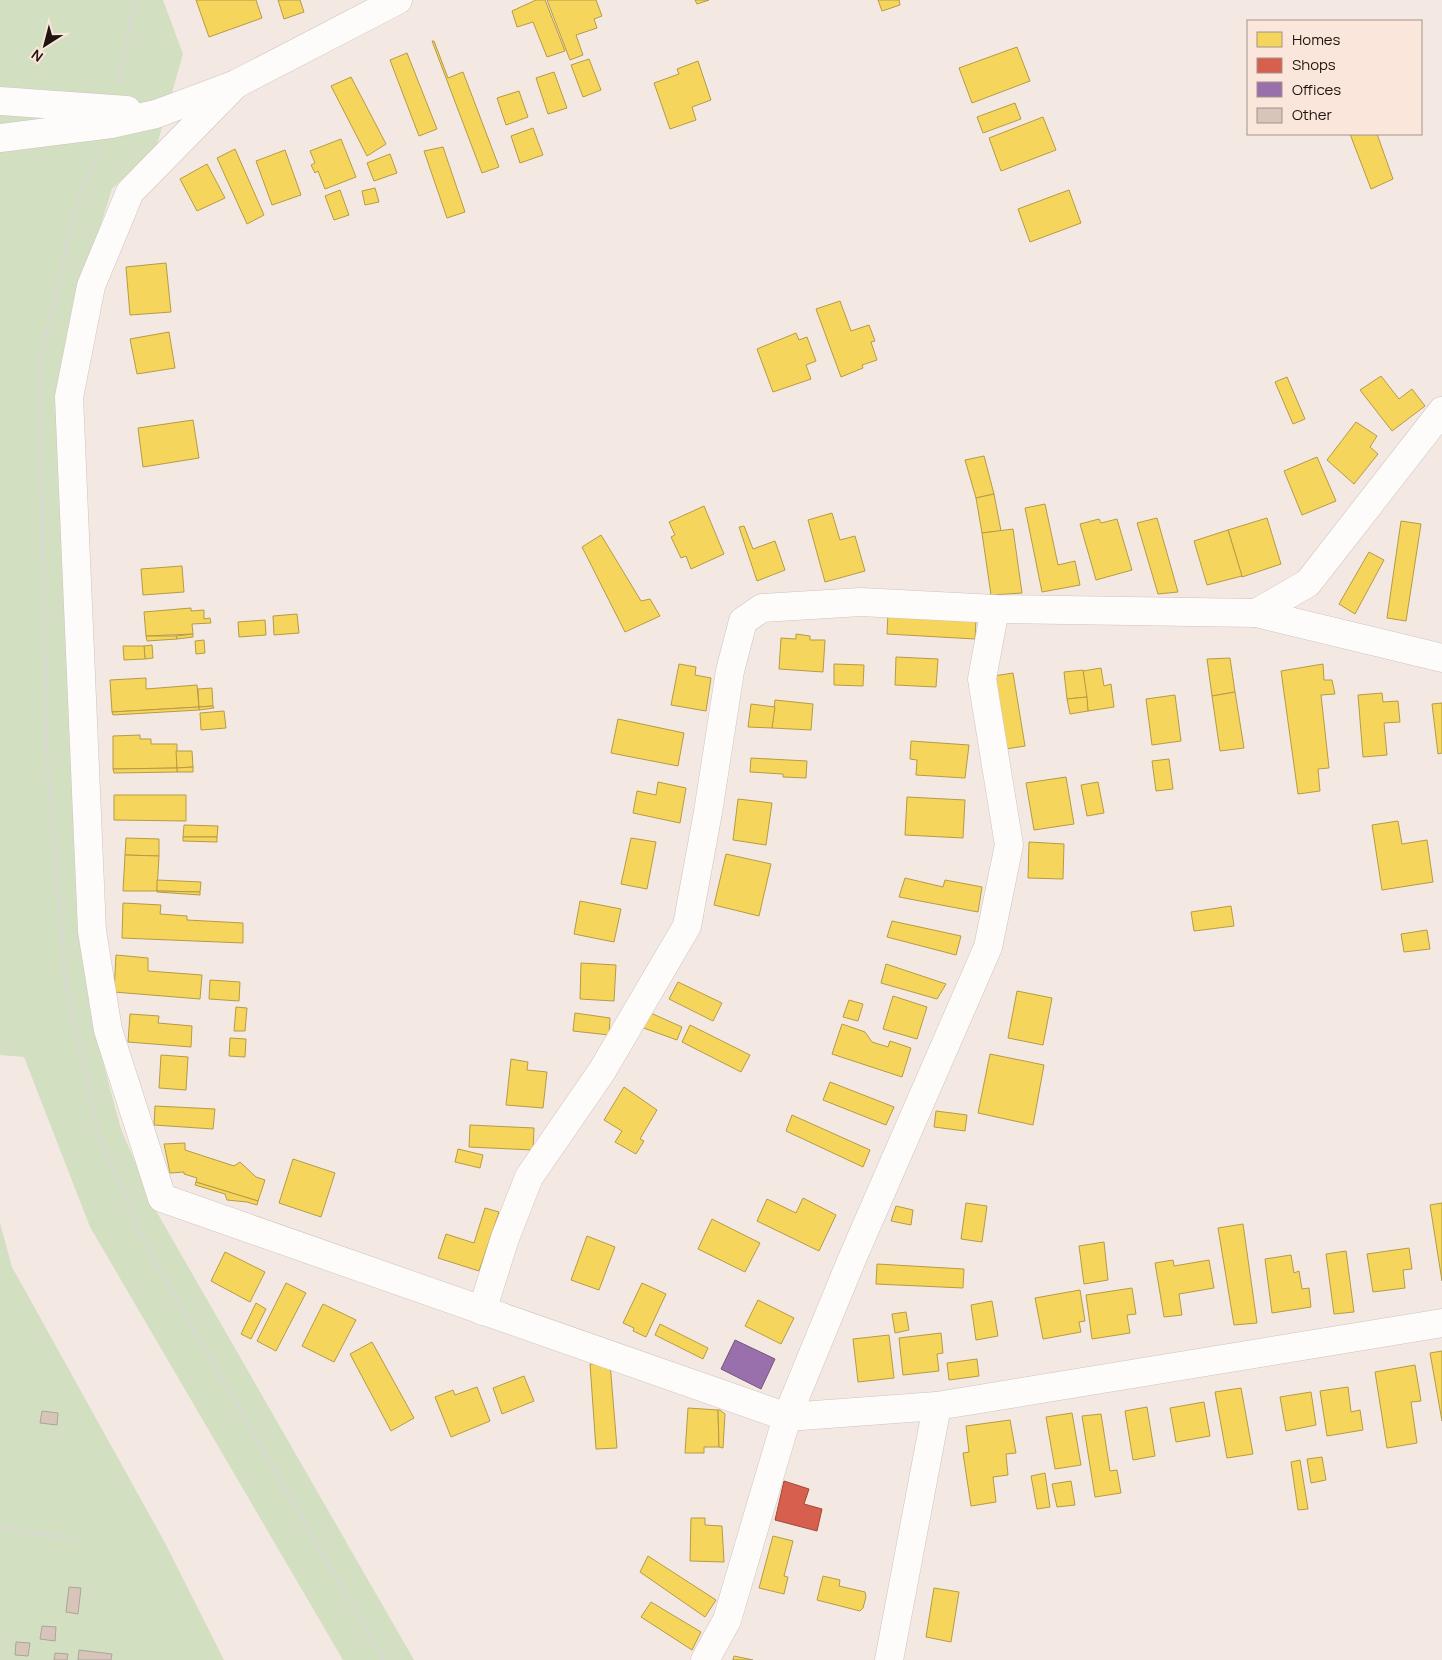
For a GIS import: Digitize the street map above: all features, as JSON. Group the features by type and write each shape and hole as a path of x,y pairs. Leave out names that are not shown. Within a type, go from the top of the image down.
{"street":[{"path":"0,138 113,116 156,114 236,84 398,0"},
{"path":"236,84 130,192 91,286 70,398 92,932 108,1030 162,1198 787,1417 938,1406 1442,1323"},
{"path":"0,101 113,116"},
{"path":"1256,613 1308,583 1442,411"},
{"path":"482,1310 505,1238 529,1177 602,1071 687,926 708,812 730,671 743,621 762,608 861,602 995,609 1256,613 1442,658"},
{"path":"705,1660 727,1620 787,1417 852,1259 988,947 1008,845 982,679 995,609"},
{"path":"889,1660 938,1406"}],"path":[{"path":"135,0 113,116 77,203 39,366 47,758 65,977 98,1134 152,1257 384,1660"},
{"path":"0,1528 71,1538"}],"green space":[{"path":"0,0 163,0 183,54 157,145 112,189 82,284 61,388 94,1029 121,1129 155,1209 414,1660 343,1660 90,1227 24,1057 0,1055"},
{"path":"0,1223 12,1267 164,1541 224,1660 0,1660"}],"building: Homes":[{"path":"196,0 256,0 262,18 209,37"},
{"path":"278,0 300,0 304,12 284,19"},
{"path":"536,0 545,0 565,51 547,57 533,22 517,27 512,11"},
{"path":"547,0 596,0 602,16 594,19 597,28 576,35 583,55 570,60"},
{"path":"695,0 709,0 697,4"},
{"path":"878,0 899,0 900,5 882,11"},
{"path":"432,41 434,41 448,78 463,72 499,167 482,173"},
{"path":"1017,47 1030,81 972,103 959,68"},
{"path":"407,53 437,129 419,136 390,60"},
{"path":"589,59 601,90 583,97 571,65"},
{"path":"698,61 711,100 692,107 696,120 670,129 654,83 679,74 677,69"},
{"path":"554,72 567,108 548,114 536,78"},
{"path":"351,77 386,144 367,156 331,86"},
{"path":"519,91 528,117 506,125 497,98"},
{"path":"1015,103 1021,119 983,133 977,117"},
{"path":"1043,117 1056,150 1001,171 989,138"},
{"path":"533,128 543,155 520,163 511,136"},
{"path":"1350,135 1377,135 1393,179 1371,189"},
{"path":"341,139 356,177 325,189 318,171 315,173 311,165 315,163 310,151"},
{"path":"443,147 465,212 447,218 424,151"},
{"path":"235,149 264,215 247,224 217,158"},
{"path":"285,150 301,195 272,205 256,161"},
{"path":"390,154 397,173 374,181 367,163"},
{"path":"207,164 225,198 197,211 180,179"},
{"path":"375,188 379,202 365,205 362,191"},
{"path":"340,190 349,215 334,220 325,196"},
{"path":"1069,190 1081,223 1030,242 1018,209"},
{"path":"166,263 171,312 130,315 126,267"},
{"path":"840,301 851,331 869,325 875,341 871,342 877,360 862,365 863,368 841,377 816,309"},
{"path":"169,332 175,368 137,374 130,339"},
{"path":"796,333 799,340 807,337 816,361 806,365 811,379 773,392 757,349"},
{"path":"1381,376 1399,399 1412,389 1425,406 1392,431 1360,390"},
{"path":"1287,377 1305,419 1293,424 1275,382"},
{"path":"193,420 199,458 143,467 138,428"},
{"path":"1356,422 1377,436 1370,447 1378,454 1354,484 1327,460"},
{"path":"984,456 994,494 976,498 965,460"},
{"path":"1317,457 1336,501 1302,515 1284,471"},
{"path":"994,494 1001,531 982,533 976,498"},
{"path":"1045,504 1058,565 1075,561 1080,585 1042,592 1025,508"},
{"path":"704,506 724,554 691,569 686,556 681,558 671,537 675,535 669,522"},
{"path":"832,513 840,540 855,536 865,571 825,582 808,520"},
{"path":"1157,518 1178,592 1158,594 1137,523"},
{"path":"1267,518 1281,564 1242,577 1228,530"},
{"path":"1099,519 1101,523 1117,519 1132,570 1096,580 1080,524"},
{"path":"1401,521 1421,524 1406,621 1387,618"},
{"path":"744,526 753,549 775,541 785,570 757,581 739,527"},
{"path":"1013,529 1022,593 991,595 982,533"},
{"path":"1228,530 1242,576 1207,585 1194,541"},
{"path":"601,535 641,601 650,599 660,616 625,632 582,547"},
{"path":"1369,552 1384,560 1355,614 1339,604"},
{"path":"182,566 184,592 143,595 141,569"},
{"path":"191,608 191,611 204,610 204,619 210,618 211,623 192,624 193,634 146,636 144,612"},
{"path":"888,613 976,618 975,639 887,634"},
{"path":"297,614 299,633 274,635 273,616"},
{"path":"265,620 266,635 239,637 238,622"},
{"path":"193,634 193,637 177,639 176,636"},
{"path":"796,634 810,636 810,640 825,640 823,672 779,669 781,638 796,639"},
{"path":"146,636 176,636 177,639 147,641"},
{"path":"204,640 205,653 196,654 195,641"},
{"path":"152,645 153,658 145,659 144,646"},
{"path":"123,646 144,646 145,659 124,660"},
{"path":"896,657 938,659 936,687 895,685"},
{"path":"1230,658 1235,692 1212,696 1207,659"},
{"path":"679,664 696,667 695,675 711,678 706,711 671,705"},
{"path":"834,664 864,665 863,686 834,685"},
{"path":"1323,664 1324,680 1332,680 1335,694 1321,695 1329,768 1318,769 1320,791 1298,794 1281,671"},
{"path":"1101,668 1104,686 1111,684 1114,707 1088,711 1083,671"},
{"path":"1083,670 1087,697 1067,699 1064,672"},
{"path":"1013,673 1025,746 1006,749 994,676"},
{"path":"146,678 146,689 197,685 199,707 112,712 110,680"},
{"path":"212,688 213,706 199,707 198,689"},
{"path":"1235,692 1244,748 1220,751 1212,696"},
{"path":"1382,693 1383,702 1398,701 1400,722 1384,723 1387,755 1363,757 1358,695"},
{"path":"1175,695 1181,741 1152,745 1146,699"},
{"path":"1087,697 1088,711 1070,714 1067,699"},
{"path":"775,700 813,704 811,730 772,728"},
{"path":"1442,703 1442,753 1438,754 1432,704"},
{"path":"751,704 775,707 772,728 748,727"},
{"path":"213,706 214,708 199,710 199,707"},
{"path":"199,707 199,710 113,715 112,712"},
{"path":"224,711 226,728 201,730 200,713"},
{"path":"618,719 684,733 678,766 611,753"},
{"path":"140,735 140,739 151,739 151,744 177,744 177,768 113,769 113,736"},
{"path":"911,741 969,745 965,778 916,775 917,760 910,759"},
{"path":"176,751 192,751 193,767 177,768"},
{"path":"751,758 807,761 806,778 783,777 783,774 750,772"},
{"path":"1169,759 1173,789 1156,791 1152,761"},
{"path":"193,767 193,772 177,772 177,768"},
{"path":"177,768 177,772 114,773 113,769"},
{"path":"1066,777 1074,824 1034,830 1026,783"},
{"path":"658,782 686,788 680,823 633,813 637,791 656,795"},
{"path":"1098,782 1104,813 1087,816 1081,785"},
{"path":"114,795 186,795 186,821 114,820"},
{"path":"907,797 965,800 963,838 905,835"},
{"path":"738,799 772,803 766,845 733,840"},
{"path":"1398,821 1402,844 1427,840 1433,882 1382,890 1372,825"},
{"path":"184,825 218,826 217,837 183,837"},
{"path":"183,837 217,837 217,842 183,841"},
{"path":"126,838 159,839 159,856 125,855"},
{"path":"631,838 656,842 647,889 621,884"},
{"path":"1029,842 1064,844 1063,879 1028,878"},
{"path":"726,854 771,864 759,916 714,905"},
{"path":"125,855 159,856 157,891 123,891"},
{"path":"905,878 943,887 945,880 982,887 978,912 899,897"},
{"path":"157,880 201,882 200,892 157,891"},
{"path":"157,892 200,892 200,895"},
{"path":"580,901 621,909 614,942 574,934"},
{"path":"123,903 161,905 160,914 187,916 187,920 243,923 243,943 122,938"},
{"path":"1231,906 1234,926 1194,931 1191,912"},
{"path":"892,921 961,936 956,955 887,937"},
{"path":"1427,930 1430,949 1404,952 1401,934"},
{"path":"116,955 148,958 148,971 202,975 200,999 114,992"},
{"path":"581,963 616,965 614,1001 580,999"},
{"path":"886,964 946,984 937,999 881,983"},
{"path":"210,980 240,982 239,1001 209,999"},
{"path":"678,982 722,1003 713,1021 669,999"},
{"path":"1017,991 1052,998 1043,1045 1008,1038"},
{"path":"893,996 927,1007 917,1039 883,1029"},
{"path":"849,1000 863,1004 858,1021 843,1017"},
{"path":"236,1007 247,1008 245,1031 234,1031"},
{"path":"644,1010 682,1027 677,1040 638,1026"},
{"path":"575,1013 610,1018 609,1035 573,1031"},
{"path":"130,1014 159,1016 158,1023 192,1026 191,1047 128,1042"},
{"path":"842,1024 865,1032 872,1042 888,1047 890,1041 911,1048 902,1077 832,1054"},
{"path":"690,1025 750,1055 741,1072 682,1042"},
{"path":"230,1038 246,1039 245,1057 229,1056"},
{"path":"990,1054 1044,1065 1033,1125 978,1113"},
{"path":"161,1055 188,1057 186,1090 159,1088"},
{"path":"511,1059 528,1062 527,1070 547,1072 543,1108 506,1105"},
{"path":"830,1082 894,1107 886,1125 823,1100"},
{"path":"624,1087 657,1110 640,1139 644,1141 636,1154 615,1142 622,1131 604,1120"},
{"path":"155,1106 215,1109 213,1129 154,1125"},
{"path":"936,1111 967,1115 965,1131 934,1127"},
{"path":"792,1115 870,1150 863,1167 786,1131"},
{"path":"470,1125 534,1128 533,1150 469,1147"},
{"path":"185,1143 185,1150 234,1166 240,1162 256,1177 265,1180 258,1201 196,1182 197,1178 184,1174 184,1172 170,1173 164,1144"},
{"path":"458,1149 483,1155 480,1168 455,1162"},
{"path":"293,1159 335,1173 321,1217 279,1203"},
{"path":"196,1182 258,1201 257,1205 227,1200 225,1194 195,1185"},
{"path":"803,1198 836,1215 819,1251 757,1221 767,1199 796,1213"},
{"path":"966,1203 987,1206 982,1242 961,1239"},
{"path":"1442,1203 1442,1281 1430,1205"},
{"path":"896,1206 913,1210 911,1225 891,1221"},
{"path":"485,1208 499,1212 479,1271 438,1258 446,1234 474,1243"},
{"path":"712,1219 760,1243 745,1272 698,1249"},
{"path":"1243,1224 1257,1323 1234,1325 1218,1228"},
{"path":"587,1236 615,1247 599,1290 571,1280"},
{"path":"1104,1242 1108,1280 1084,1284 1079,1246"},
{"path":"1409,1248 1412,1269 1403,1270 1405,1288 1373,1292 1367,1254"},
{"path":"1346,1251 1354,1312 1334,1314 1326,1254"},
{"path":"225,1252 265,1272 250,1302 211,1281"},
{"path":"1291,1255 1294,1273 1299,1271 1302,1289 1309,1288 1311,1307 1272,1313 1265,1259"},
{"path":"1173,1260 1174,1266 1209,1260 1214,1288 1179,1294 1182,1315 1164,1317 1155,1263"},
{"path":"877,1264 964,1269 963,1288 876,1284"},
{"path":"286,1283 306,1293 276,1351 257,1341"},
{"path":"642,1283 666,1294 646,1337 633,1331 634,1328 623,1323"},
{"path":"1132,1288 1136,1314 1127,1315 1130,1333 1092,1339 1086,1295"},
{"path":"1080,1290 1085,1321 1079,1322 1081,1332 1043,1339 1035,1298"},
{"path":"758,1300 794,1318 781,1344 745,1326"},
{"path":"992,1301 998,1336 976,1340 971,1305"},
{"path":"256,1303 266,1309 251,1339 241,1334"},
{"path":"323,1304 356,1320 334,1362 302,1346"},
{"path":"906,1312 909,1330 895,1333 892,1314"},
{"path":"660,1324 708,1348 703,1359 655,1335"},
{"path":"941,1333 943,1353 937,1354 939,1371 903,1375 899,1338"},
{"path":"889,1335 894,1378 858,1382 853,1339"},
{"path":"372,1342 414,1418 391,1431 350,1354"},
{"path":"1442,1351 1442,1421 1430,1353"},
{"path":"977,1359 979,1376 949,1380 947,1363"},
{"path":"610,1363 617,1448 596,1449 590,1364"},
{"path":"1415,1365 1421,1401 1411,1402 1417,1443 1387,1448 1375,1372"},
{"path":"524,1376 534,1401 502,1414 493,1388"},
{"path":"477,1387 490,1421 451,1437 435,1397 453,1390 455,1395"},
{"path":"1348,1387 1351,1412 1360,1410 1363,1430 1327,1436 1320,1391"},
{"path":"1241,1388 1253,1454 1227,1458 1215,1392"},
{"path":"1311,1392 1316,1425 1286,1431 1280,1397"},
{"path":"1204,1402 1210,1436 1176,1442 1170,1408"},
{"path":"1147,1407 1155,1456 1133,1460 1125,1411"},
{"path":"688,1408 718,1410 719,1447 704,1447 704,1453 685,1453"},
{"path":"718,1410 725,1414 723,1448 719,1447"},
{"path":"1072,1413 1081,1465 1055,1469 1046,1417"},
{"path":"1101,1414 1110,1471 1117,1470 1121,1493 1095,1497 1082,1416"},
{"path":"1010,1420 1016,1453 1006,1454 1008,1475 993,1477 996,1502 971,1506 963,1453 969,1452 966,1426"},
{"path":"1322,1457 1326,1480 1311,1483 1307,1459"},
{"path":"1300,1460 1308,1509 1298,1510 1291,1462"},
{"path":"1045,1473 1050,1507 1037,1509 1031,1476"},
{"path":"1071,1481 1075,1505 1057,1507 1052,1484"},
{"path":"691,1518 705,1518 705,1525 722,1526 724,1562 690,1561"},
{"path":"773,1536 793,1541 784,1576 788,1577 784,1594 759,1588"},
{"path":"648,1556 716,1600 705,1617 640,1572"},
{"path":"823,1576 840,1580 839,1586 865,1592 866,1597 863,1608 860,1611 817,1600"},
{"path":"934,1588 959,1592 951,1642 926,1637"},
{"path":"651,1602 701,1632 692,1650 641,1617"},
{"path":"734,1656 753,1660 733,1660"}],"building: Shops":[{"path":"784,1481 809,1489 804,1504 822,1509 817,1531 775,1520"}],"building: Offices":[{"path":"735,1340 775,1359 761,1389 721,1369"}],"building: Other":[{"path":"42,1411 58,1413 57,1425 40,1423"},
{"path":"69,1587 81,1588 78,1614 66,1612"},
{"path":"42,1626 56,1627 55,1641 40,1639"},
{"path":"16,1642 30,1643 28,1656 15,1655"},
{"path":"79,1650 112,1654 111,1660 78,1660"},
{"path":"55,1653 68,1654 67,1660 54,1660"}]}
